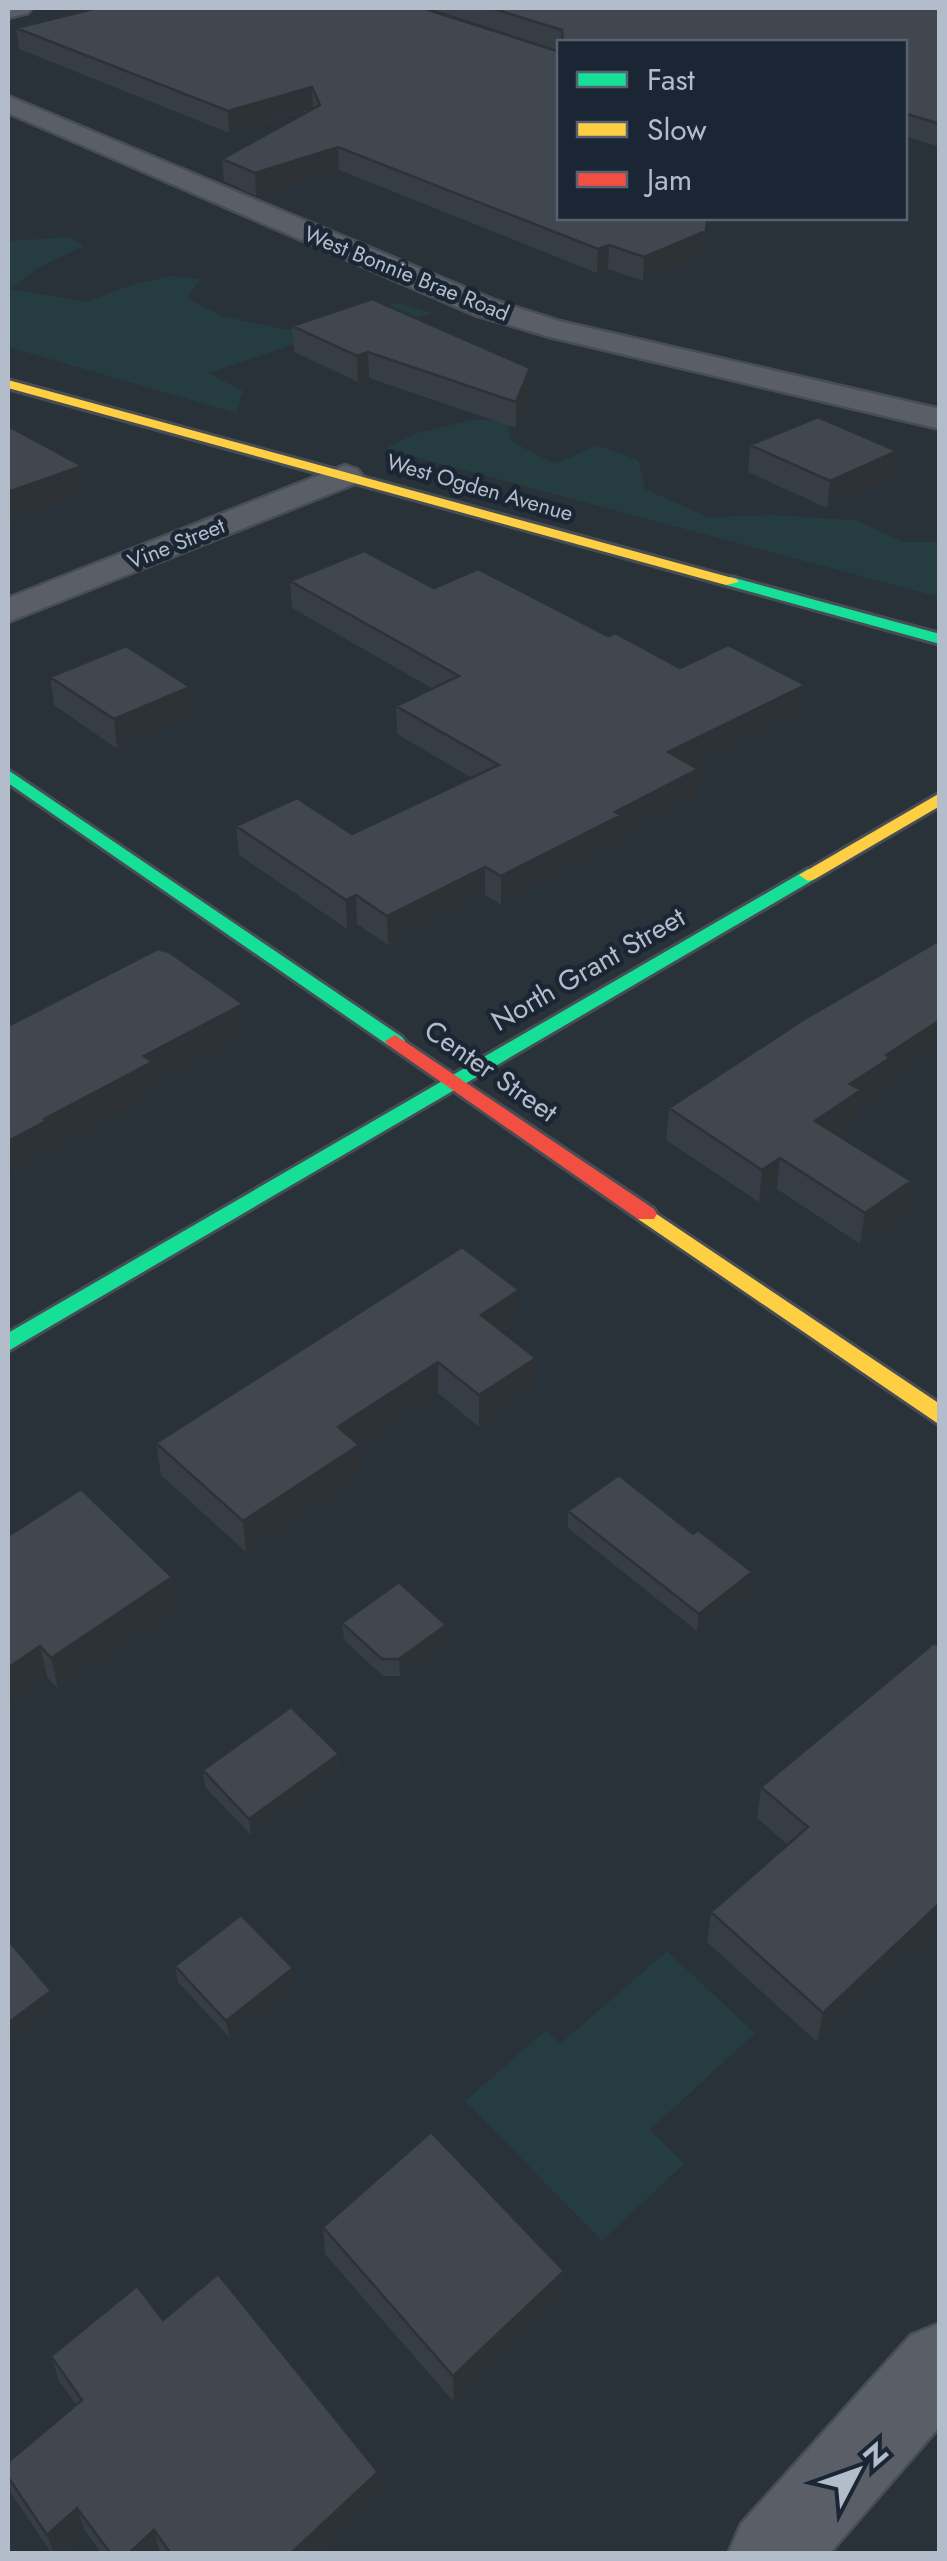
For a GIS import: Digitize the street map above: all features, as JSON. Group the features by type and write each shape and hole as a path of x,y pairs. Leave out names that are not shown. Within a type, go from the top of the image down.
{"street":[{"path":"8,11 20,8"},
{"name":"West Bonnie Brae Road","path":"8,104 500,312 940,419"},
{"name":"West Ogden Avenue","path":"8,384 940,639"},
{"name":"Vine Street","path":"8,612 345,476"},
{"name":"Center Street","path":"8,775 940,1416"},
{"name":"North Grant Street","path":"8,1343 940,798"},
{"path":"771,2554 940,2364"}],"green space":[{"path":"70,237 84,246 36,269 11,289 86,302 134,284 172,276 201,279 187,298 222,316 287,330 397,303 433,313 382,328 328,333 208,373 243,391 236,413 8,347 8,241"},
{"path":"470,420 507,420 511,441 555,464 597,445 638,460 645,489 708,517 774,515 856,520 904,542 939,542 939,597 385,449 417,433"},
{"path":"667,1951 755,2033 650,2130 684,2164 602,2241 465,2101 546,2030 560,2044"}],"building":[{"path":"97,8 422,8 557,51 557,220 707,220 706,231 644,257 609,245 598,249 338,147 255,173 222,159 320,105 312,87 228,111 16,28"},
{"path":"491,8 940,8 940,124 907,114 907,40 563,40 562,30"},
{"path":"372,299 530,368 516,402 368,352 357,356 292,326"},
{"path":"818,417 897,451 830,481 750,445"},
{"path":"10,427 82,466 8,492"},
{"path":"364,551 434,588 478,569 680,668 728,645 805,685 668,752 698,769 615,812 621,815 501,876 485,867 387,916 356,895 346,900 236,826 297,798 352,834 499,765 396,706 459,676 290,581"},
{"path":"126,646 190,687 114,719 50,677"},
{"path":"940,940 940,1020 850,1084 861,1090 815,1121 911,1181 865,1213 780,1158 762,1170 669,1108 803,1020"},
{"path":"158,949 169,952 243,1004 144,1056 152,1062 8,1141 8,1026"},
{"path":"462,1247 519,1290 481,1315 536,1358 479,1395 438,1362 338,1427 359,1445 243,1521 156,1443"},
{"path":"619,1475 693,1534 698,1530 752,1572 699,1614 568,1511"},
{"path":"81,1489 172,1577 51,1658 40,1646 8,1668 8,1536"},
{"path":"399,1582 446,1625 399,1659 382,1659 342,1623"},
{"path":"934,1643 940,1647 940,1903 823,2013 711,1912 808,1827 761,1787"},
{"path":"291,1707 339,1754 249,1819 203,1770"},
{"path":"241,1915 293,1968 226,2021 175,1966"},
{"path":"8,1940 51,1991 8,2023"},
{"path":"431,2132 564,2271 453,2376 323,2227"},
{"path":"218,2274 378,2472 290,2554 171,2554 154,2530 128,2554 111,2554 77,2508 47,2535 8,2477 8,2462 82,2400 51,2356 137,2286 163,2320"}],"traffic: fast":[{"path":"731,582 940,639"},
{"path":"8,775 395,1041"},
{"path":"8,1343 808,875"}],"traffic: slow":[{"path":"8,384 731,582"},
{"path":"808,875 940,798"},
{"path":"646,1214 940,1416"}],"traffic: jam":[{"path":"395,1041 646,1214"}]}
